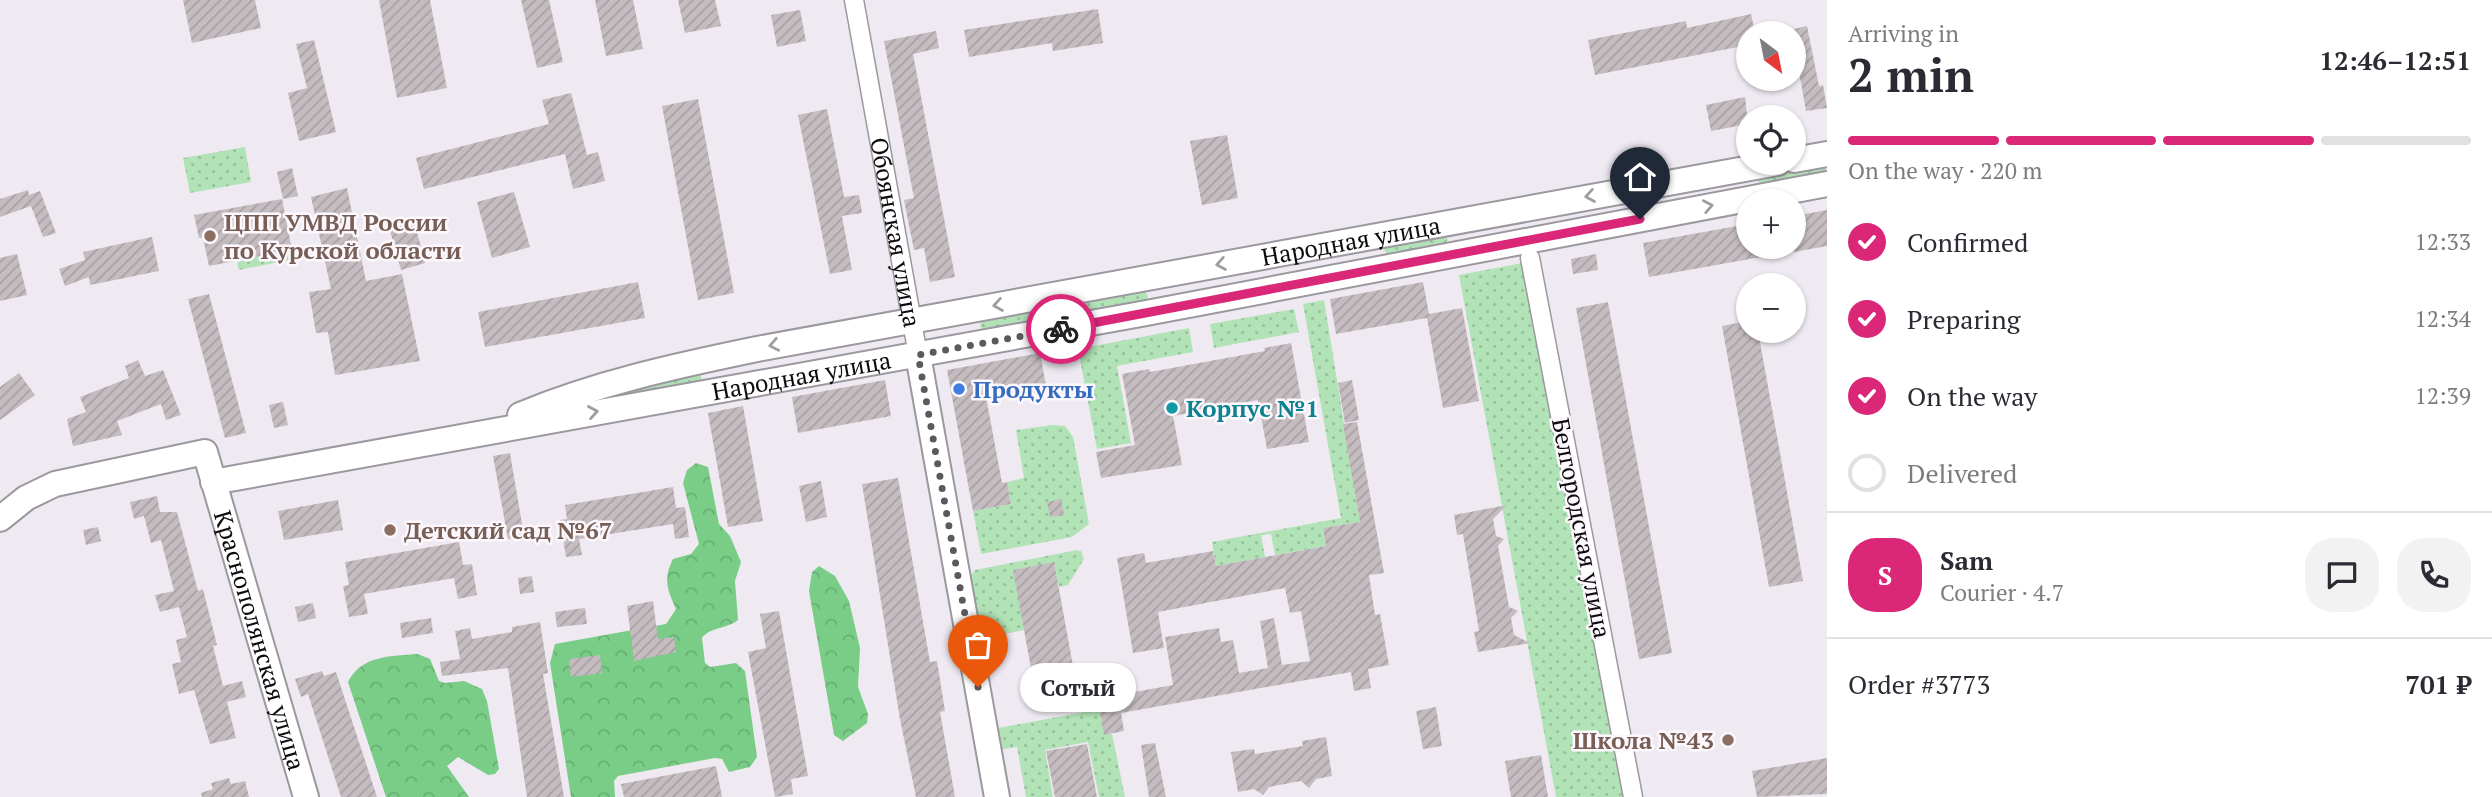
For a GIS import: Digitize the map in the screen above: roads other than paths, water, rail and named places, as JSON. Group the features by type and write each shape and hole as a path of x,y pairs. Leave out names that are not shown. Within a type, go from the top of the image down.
{"street":[{"name":"Обоянская улица","path":"853,0 997,797"},
{"path":"1806,158 1827,154"},
{"name":"Народная улица","path":"478,432 569,395 639,373 912,320 1736,171"},
{"name":"Народная улица","path":"213,482 478,432 918,355 1827,184"},
{"name":"Белгородская улица","path":"1530,258 1633,797"},
{"path":"0,519 26,498 55,484 205,452 213,482"},
{"name":"Краснополянская улица","path":"213,482 306,797"}],"place":[{"name":"ЦПП УМВД России по Курской области","path":"210,236"},
{"name":"Продукты","path":"959,389"},
{"name":"Корпус №1","path":"1172,408"},
{"name":"Детский сад №67","path":"390,530"},
{"name":"Сотый","path":"978,687"},
{"name":"Школа №43","path":"1728,740"}]}
